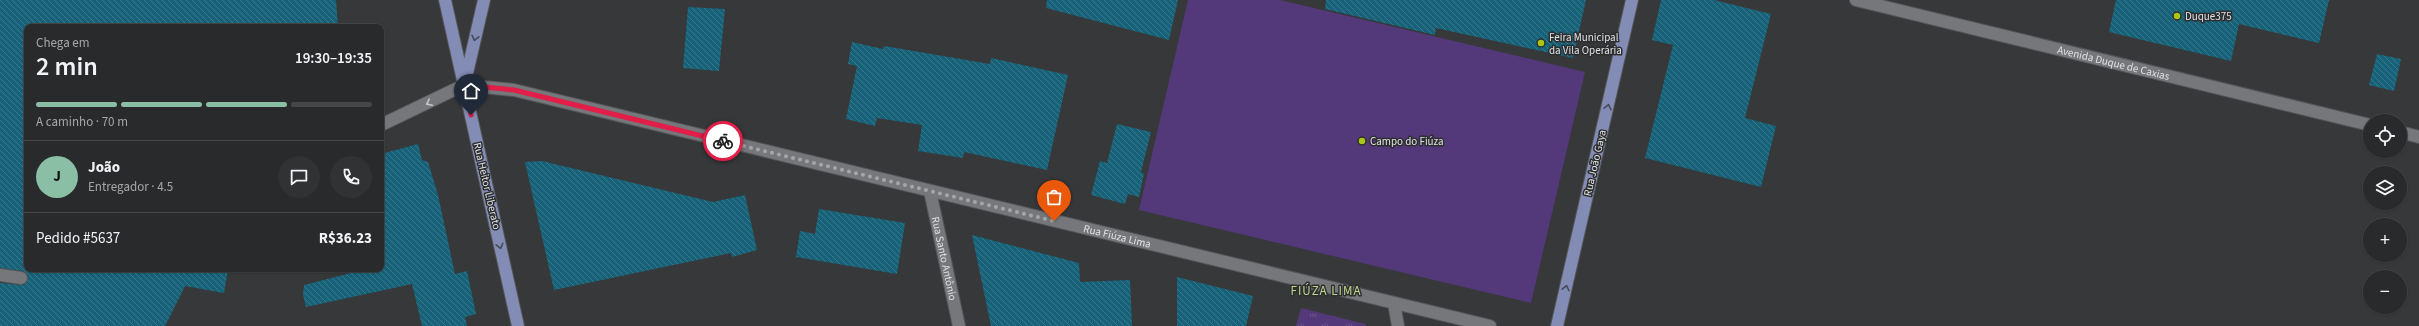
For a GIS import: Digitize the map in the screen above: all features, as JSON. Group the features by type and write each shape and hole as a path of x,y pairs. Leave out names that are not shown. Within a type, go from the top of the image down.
{"main road":[{"name":"Rua Heitor Liberato","path":"445,0 518,326"},
{"path":"464,85 484,0"},
{"name":"Rua João Gaya","path":"1557,326 1632,0"}],"street":[{"name":"Avenida Duque de Caxias","path":"1856,0 2363,123"},
{"path":"384,125 464,85"},
{"name":"Rua Fiúza Lima","path":"464,85 514,90 1490,326"},
{"path":"2407,134 2419,137"},
{"name":"Rua Santo Antônio","path":"930,191 959,326"},
{"path":"0,275 21,278"},
{"path":"1394,304 1398,326"}],"green space":[{"name":"Campo do Fiúza","path":"1188,0 1280,0 1585,72 1531,303 1139,210"},
{"path":"1301,308 1365,324 1366,326 1296,326"}],"building":[{"path":"0,0 336,0 338,24 24,24 24,272 228,272 224,293 185,286 165,326 0,326 0,283 23,285 28,279 28,275 22,271 0,268"},
{"path":"1047,0 1178,0 1169,40 1046,8"},
{"name":"Feira Municipal da Vila Operária","path":"1326,0 1586,0 1573,58 1436,28 1435,35 1325,9"},
{"path":"1661,0 1714,0 1771,14 1745,118 1776,126 1761,187 1645,158 1673,45 1652,40"},
{"name":"Duque375","path":"2116,0 2329,0 2319,43 2239,24 2231,61 2109,32"},
{"path":"688,7 725,9 719,71 683,68"},
{"path":"852,42 883,49 884,46 990,64 991,58 1068,75 1047,170 964,152 963,158 918,151 922,125 877,118 875,126 846,119 857,66 848,64"},
{"path":"2377,54 2401,59 2394,91 2369,85"},
{"path":"1117,124 1151,132 1141,172 1144,174 1139,197 1128,194 1125,204 1091,195 1100,161 1107,163"},
{"path":"418,144 422,160 428,162 438,195 455,274 467,271 476,314 465,317 467,326 422,326 412,284 306,307 303,295 304,285 351,272 384,272 384,153"},
{"path":"542,161 713,202 745,195 757,250 732,257 731,253 554,290 525,162"},
{"path":"819,209 905,223 897,274 796,257 800,231 815,234"},
{"path":"972,235 1079,263 1080,282 1130,280 1132,326 991,326"},
{"path":"1177,277 1253,296 1246,326 1177,326"}],"way so far":[{"path":"723,141 1054,221"}],"place":[{"name":"Duque375","path":"2177,16"},
{"name":"Feira Municipal da Vila Operária","path":"1541,43"},
{"name":"Campo do Fiúza","path":"1362,141"}],"district":[{"name":"FIÚZA LIMA","path":"1326,291"}],"route":[{"path":"471,115 464,85 514,90 723,141"}]}
